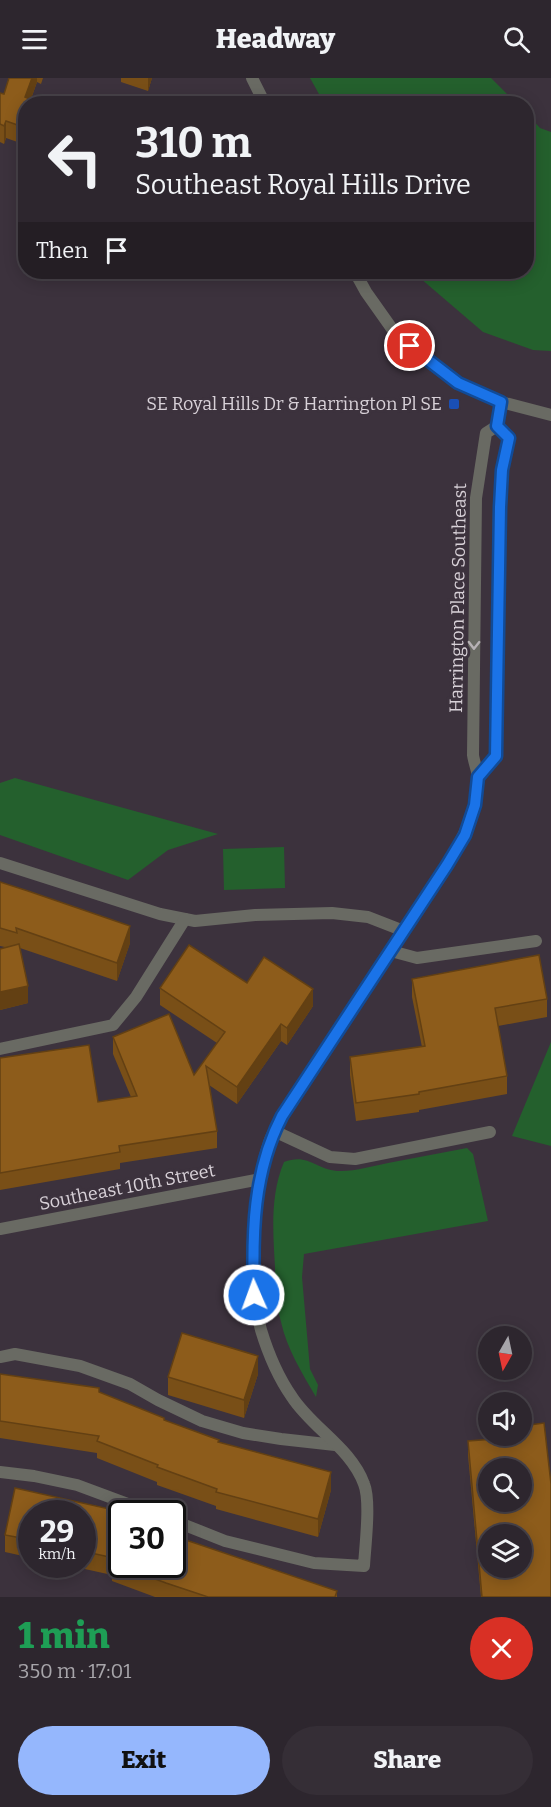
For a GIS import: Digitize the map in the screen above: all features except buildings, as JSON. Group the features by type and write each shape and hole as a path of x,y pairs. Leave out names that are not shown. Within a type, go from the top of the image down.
{"street":[{"path":"252,78 261,96"},
{"path":"359,279 395,333 458,383 501,402 551,415"},
{"name":"Harrington Place Southeast","path":"186,1526 225,1541 314,1563 364,1566 367,1510 365,1486 353,1463 292,1398 274,1366 261,1329 254,1295 253,1245 256,1206 270,1139 282,1116 447,865 465,835 475,805 478,777 473,755 476,498 486,433 497,426 501,402"},
{"name":"Harrington Place Southeast","path":"478,777 496,756 500,507 502,470 509,438 497,426"},
{"path":"0,863 185,920 332,913 368,917 404,931"},
{"path":"0,1049 113,1025 136,997 185,920"},
{"path":"391,951 417,958 537,940"},
{"path":"274,1131 330,1157 355,1159 490,1132"},
{"name":"Southeast 10th Street","path":"0,1229 260,1179"},
{"path":"0,1357 15,1354 80,1366 130,1384 202,1421 243,1433 335,1444"},
{"path":"0,1472 77,1485 117,1500"}],"green space":[{"path":"310,78 491,78 509,96 320,96"},
{"path":"534,122 540,128 551,132 551,351 533,350 483,332 421,279 534,279"},
{"path":"15,778 218,834 168,850 128,880 0,835 0,783"},
{"path":"284,847 285,888 224,890 223,849"},
{"path":"551,1042 551,1146 512,1136"},
{"path":"467,1148 473,1154 488,1221 304,1254 302,1277 310,1369 318,1385 316,1397 287,1342 277,1301 274,1200 284,1162 299,1159 329,1170 350,1171"}],"place":[{"name":"SE Royal Hills Dr & Harrington Pl SE","path":"454,404"}],"route":[{"path":"254,1295 253,1245 256,1206 262,1168 270,1139 282,1116 465,835 475,805 478,777 496,756 500,507 502,470 509,438 497,426 501,402 458,383 410,346"}]}
